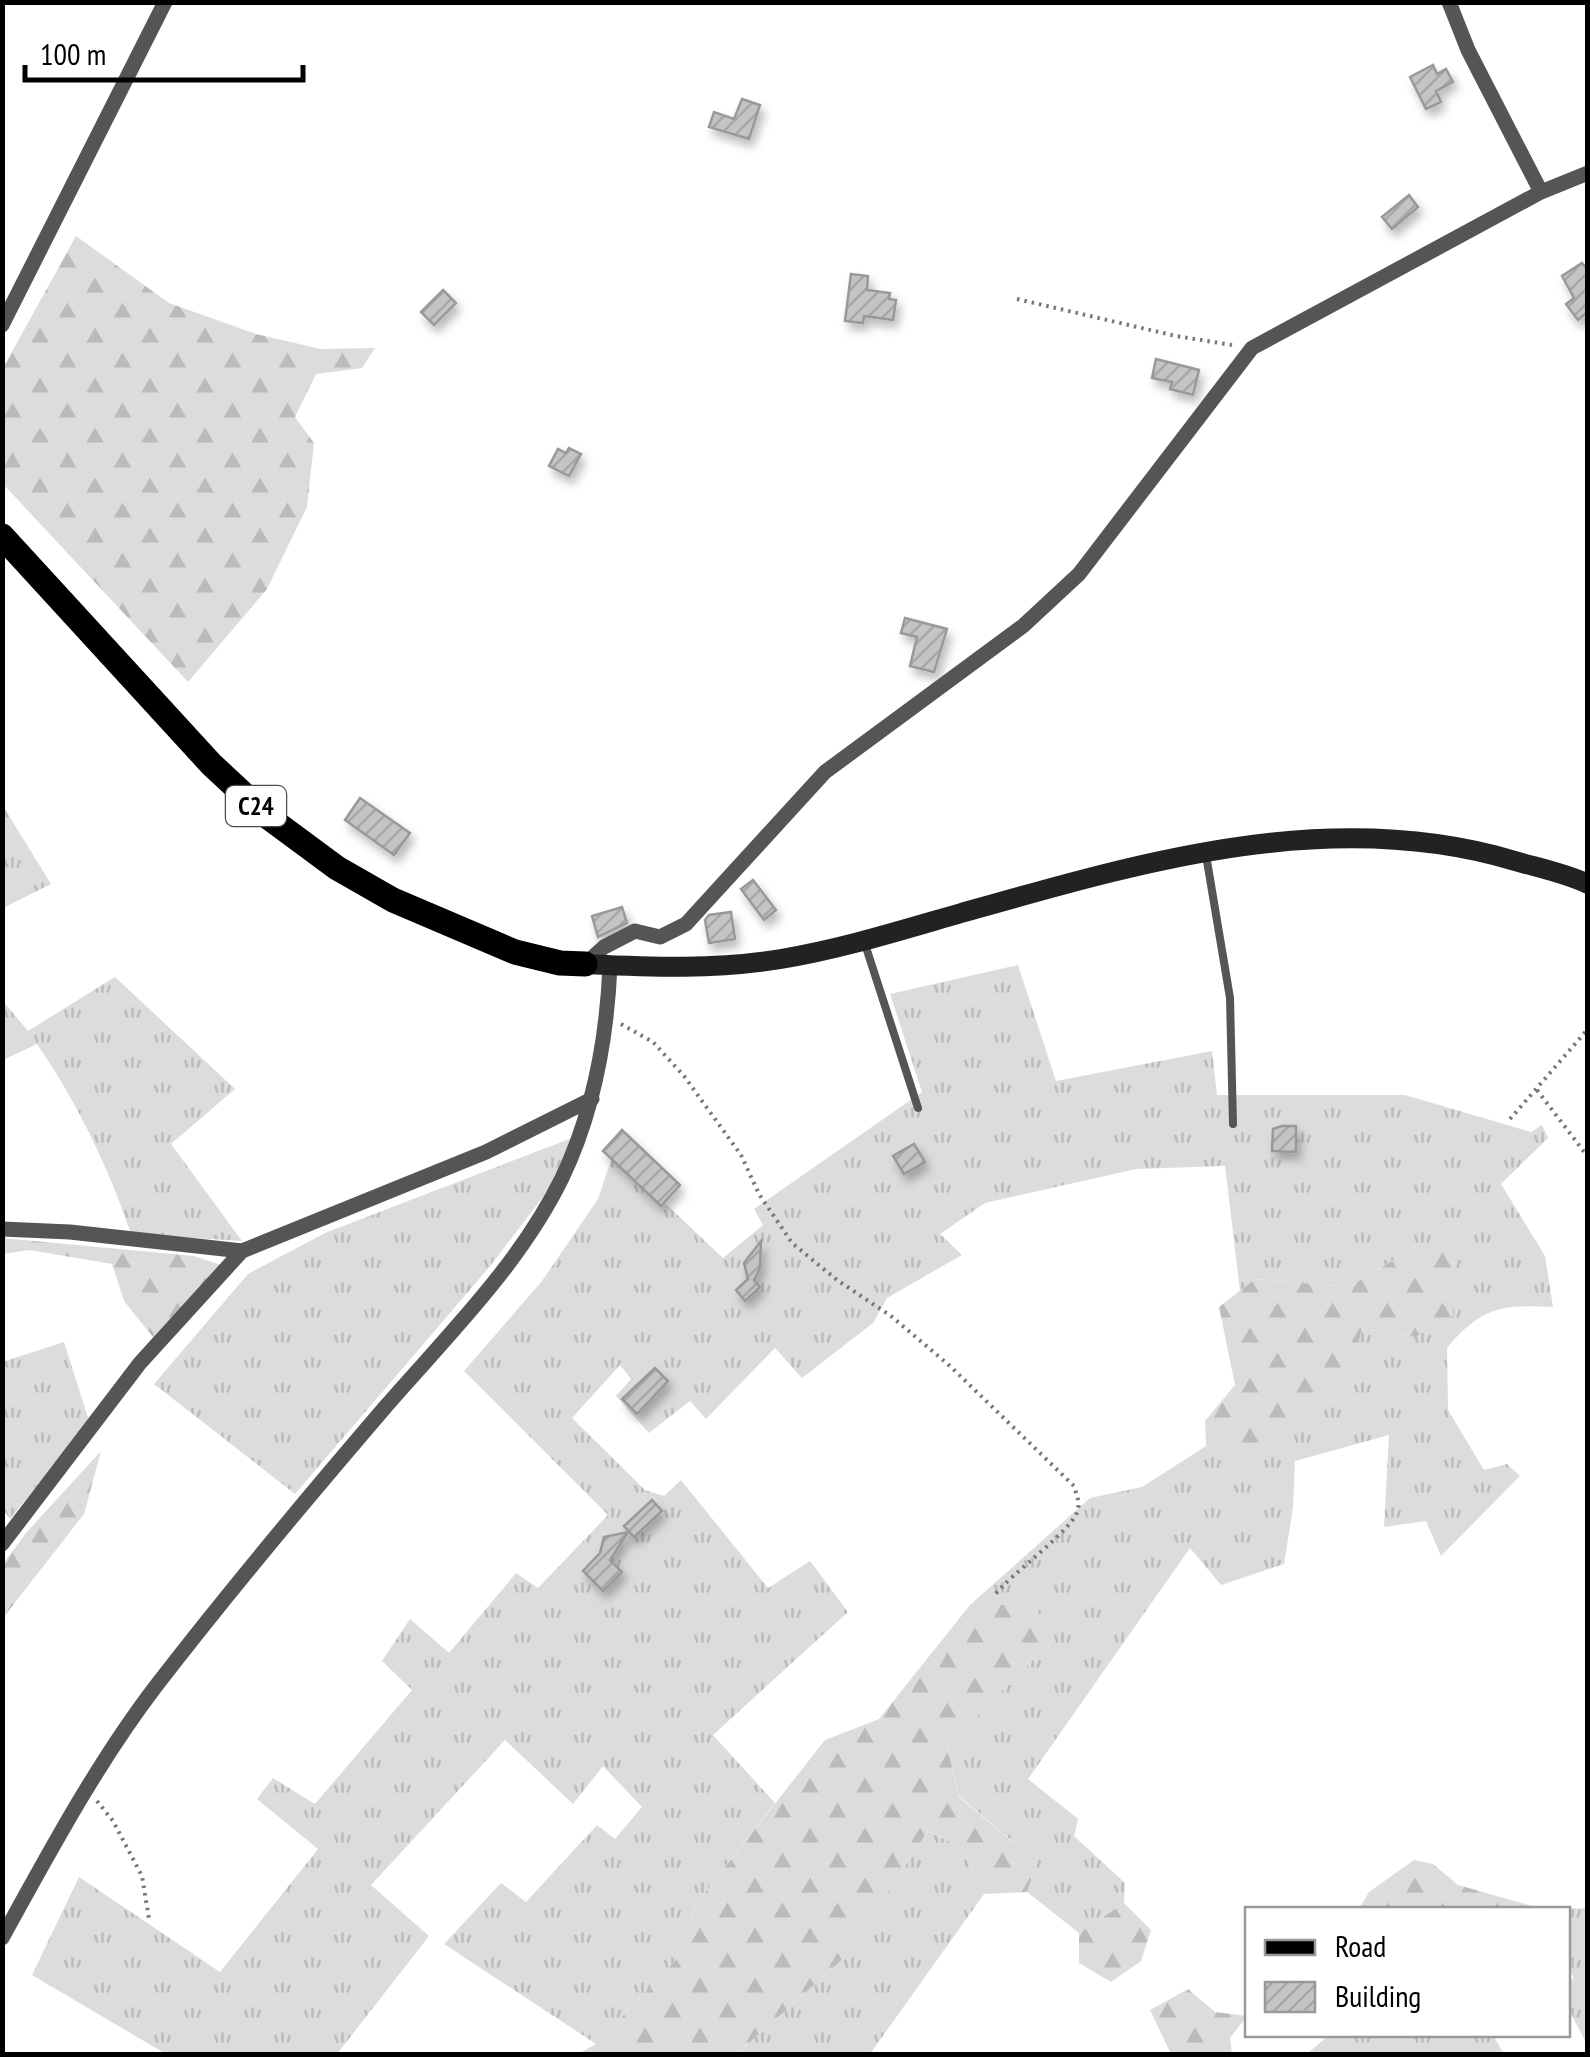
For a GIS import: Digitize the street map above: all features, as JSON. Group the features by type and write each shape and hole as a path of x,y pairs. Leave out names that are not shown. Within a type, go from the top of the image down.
{"main road":[{"name":"C24","path":"2,536 211,764 268,818 337,868 392,900 516,952 560,963 705,969 782,958 864,941 1048,888 1206,851 1328,837 1408,838 1490,853 1588,884"}],"street":[{"path":"2,325 165,2"},
{"path":"1449,2 1468,50 1541,192"},
{"path":"2,1938 88,1789 154,1690 308,1498 492,1284 527,1236 562,1178 592,1099 608,1018 597,965 604,947 635,931 660,938 686,924 825,772 1023,626 1079,574 1252,348 1541,192 1588,172"},
{"path":"2,1544 140,1363 242,1251 486,1152 592,1099"},
{"path":"2,1229 70,1232 242,1251"}],"lane":[{"path":"1206,851 1230,998 1233,1124"},
{"path":"864,941 918,1108"}],"path":[{"path":"1017,299 1176,336 1252,348"},
{"path":"608,1018 653,1042 684,1076 741,1154 759,1194 792,1242 950,1366 1074,1486 1080,1505 1074,1521 1007,1578 994,1596"},
{"path":"1510,1119 1588,1029"},
{"path":"1537,1090 1588,1157"},
{"path":"88,1789 113,1821 142,1876 149,1918"}],"green space":[{"path":"76,236 169,303 256,334 321,349 375,348 362,368 316,374 295,417 314,443 307,507 267,589 188,682 3,484 3,368"},
{"path":"3,806 51,884 2,908"},
{"path":"1018,965 1056,1081 1212,1051 1217,1095 1405,1095 1531,1132 1542,1125 1548,1138 1501,1184 1545,1256 1553,1307 1520,1306 1494,1311 1471,1324 1447,1348 1448,1410 1484,1470 1507,1464 1520,1476 1441,1556 1426,1521 1384,1527 1389,1435 1295,1461 1293,1508 1284,1564 1221,1585 1190,1548 1028,1779 1078,1819 1074,1836 1125,1883 1124,1903 1079,1933 1027,1892 1037,1862 959,1796 947,1746 1053,1640 1034,1605 970,1605 1090,1498 1142,1487 1206,1446 1227,1453 1362,1329 1415,1337 1418,1245 1349,1287 1255,1279 1240,1291 1225,1166 1136,1169 985,1203 940,1234 962,1255 887,1298 873,1323 802,1378 775,1348 706,1419 690,1401 649,1433 616,1396 631,1379 620,1365 572,1418 645,1490 664,1496 681,1480 768,1588 810,1561 848,1612 713,1735 775,1803 696,1904 675,1961 596,2044 444,1944 501,1883 526,1902 597,1825 615,1839 642,1807 603,1766 573,1804 505,1740 371,1885 429,1936 337,2054 166,2054 32,1975 79,1877 220,1972 318,1849 257,1799 273,1778 315,1804 412,1690 382,1661 410,1619 449,1653 516,1573 538,1588 608,1515 464,1371 542,1281 598,1199 613,1154 723,1258 763,1225 754,1209 922,1092 890,994"},
{"path":"115,977 235,1089 171,1144 242,1241 131,1234 91,1136 37,1044 3,1060 2,1000 28,1031"},
{"path":"572,1138 548,1190 491,1265 295,1494 154,1384 248,1274 325,1233"},
{"path":"2,1238 194,1256 221,1265 153,1337 124,1301 112,1264 29,1250 3,1254"},
{"path":"1418,1245 1455,1254 1453,1316 1415,1337 1362,1329 1350,1374 1268,1442 1227,1453 1206,1446 1205,1421 1235,1385 1219,1307 1255,1279 1349,1287"},
{"path":"64,1342 89,1421 10,1519 2,1508 2,1362"},
{"path":"101,1451 84,1514 3,1618 3,1564"},
{"path":"970,1605 1034,1605 1053,1640 947,1746 959,1797 1037,1862 1027,1892 984,1894 963,1848 928,1831 845,1957 737,2054 578,2054 596,2044 675,1961 696,1904 825,1740 879,1719"},
{"path":"928,1831 963,1848 984,1894 870,2054 737,2054 845,1957"},
{"path":"1414,1860 1433,1864 1458,1885 1536,1907 1360,1907 1369,1892"},
{"path":"1124,1903 1151,1930 1141,1961 1111,1982 1079,1963 1079,1933"},
{"path":"1588,1908 1587,2045 1570,2012 1570,1981 1574,1978 1570,1971 1570,1909"},
{"path":"1188,1989 1215,2012 1245,2019 1230,2038 1232,2054 1171,2054 1150,2010"},
{"path":"1327,2037 1494,2037 1504,2054 1307,2054"}],"building":[{"path":"1433,65 1437,74 1446,69 1453,82 1436,91 1441,102 1426,109 1410,77"},
{"path":"742,99 760,105 749,139 709,127 714,112 734,119"},
{"path":"1409,195 1418,207 1392,229 1382,217"},
{"path":"1582,263 1588,270 1588,318 1585,314 1578,320 1566,304 1574,298 1562,276"},
{"path":"851,274 868,276 867,290 890,293 889,299 896,300 893,320 864,316 863,323 845,321"},
{"path":"443,290 456,303 434,325 421,312"},
{"path":"1156,359 1199,370 1193,395 1170,389 1172,382 1152,378"},
{"path":"569,448 581,454 569,476 549,466 558,449 566,453"},
{"path":"905,618 947,629 934,672 910,666 917,637 901,633"},
{"path":"360,798 410,833 394,855 345,820"},
{"path":"753,880 776,910 764,920 741,889"},
{"path":"622,907 627,923 598,937 592,916"},
{"path":"731,912 735,939 709,943 705,920 709,915"},
{"path":"1296,1126 1296,1152 1272,1151 1273,1129"},
{"path":"622,1130 680,1185 661,1206 603,1151"},
{"path":"914,1144 925,1162 904,1174 893,1156"},
{"path":"761,1241 760,1268 754,1280 760,1287 745,1301 736,1290 748,1279 744,1263"},
{"path":"655,1368 668,1381 637,1414 622,1399"},
{"path":"652,1500 662,1511 634,1537 624,1526"},
{"path":"628,1532 610,1560 622,1572 603,1591 583,1571 600,1553 604,1537"}]}
